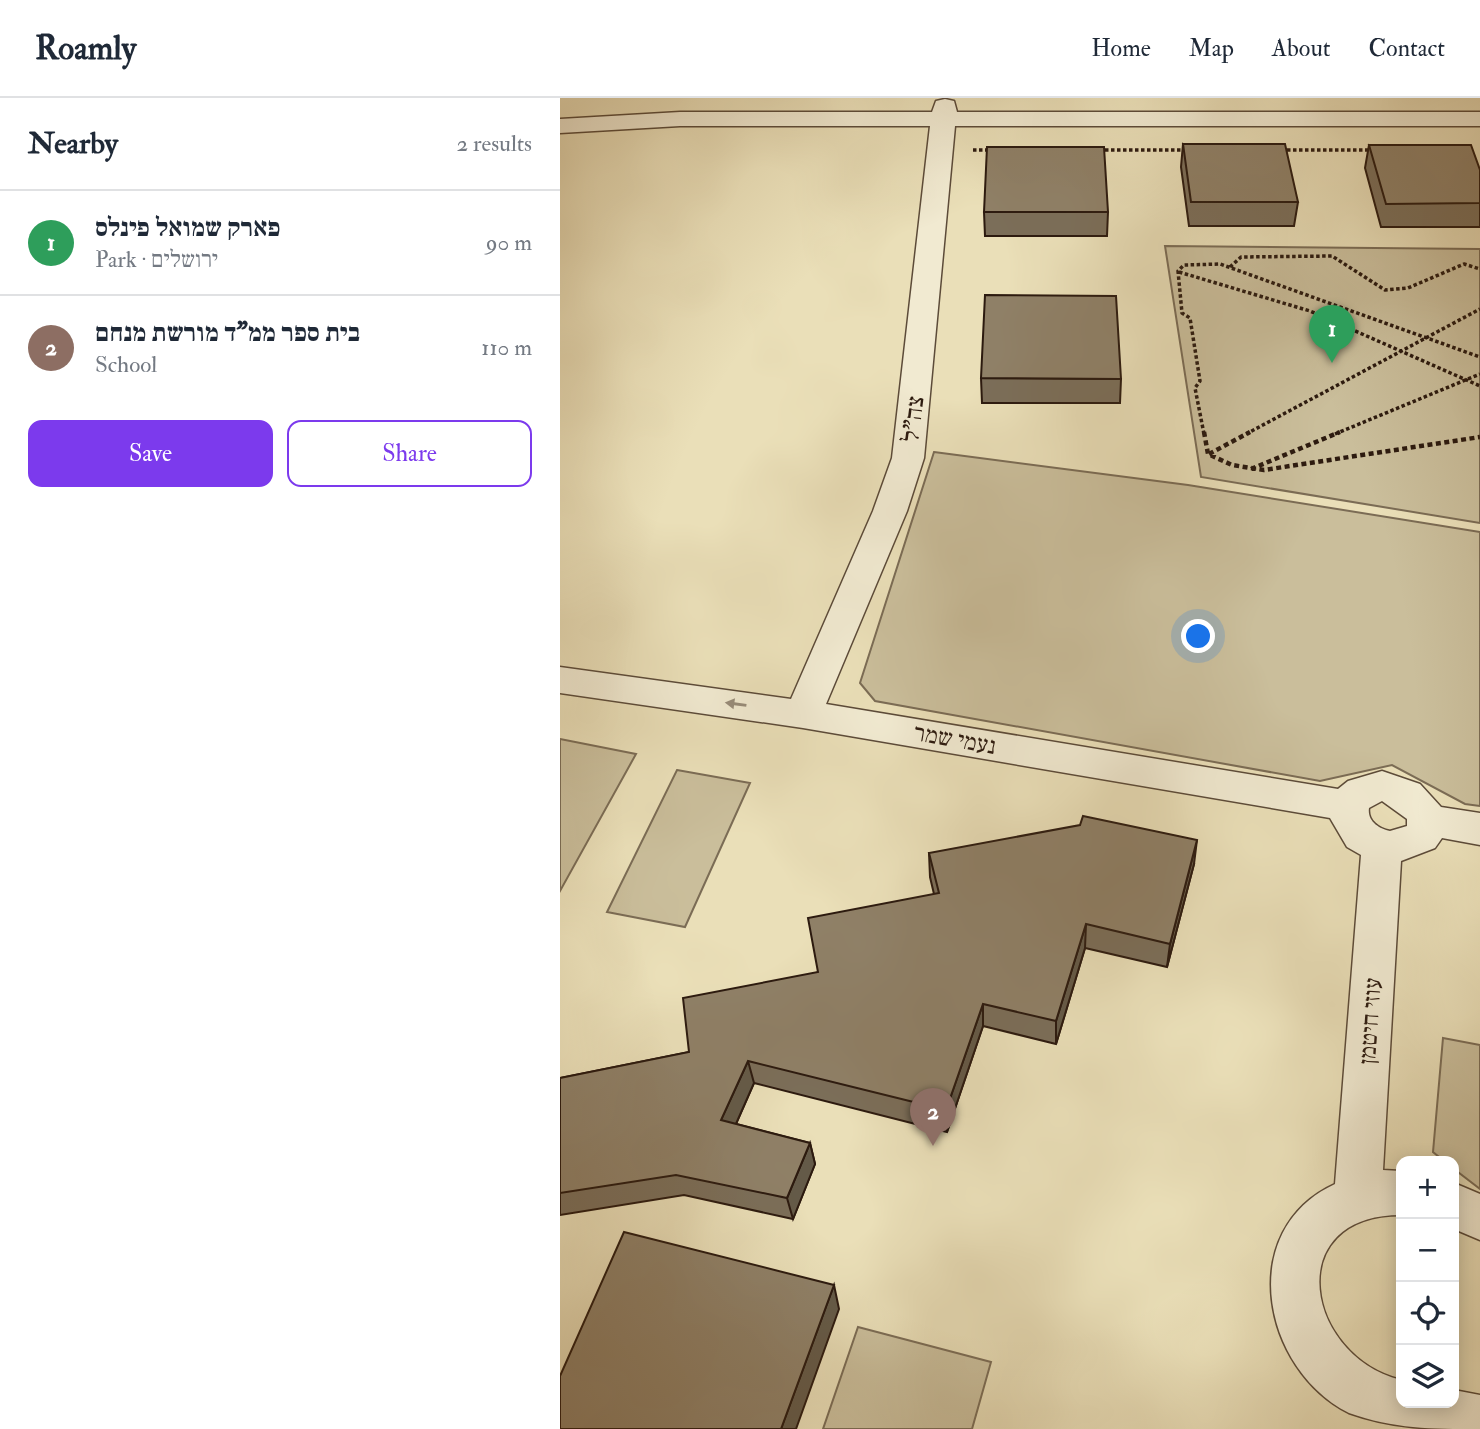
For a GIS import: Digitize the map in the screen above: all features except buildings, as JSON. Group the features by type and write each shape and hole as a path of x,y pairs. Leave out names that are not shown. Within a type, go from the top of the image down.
{"street":[{"path":"560,111 692,105 943,112 1480,118"},
{"path":"560,125 943,112 1480,107"},
{"name":"צה\"ל","path":"803,713 890,511 908,458 943,112"},
{"name":"נעמי שמר","path":"560,680 803,713 1348,806"},
{"path":"1370,788 1394,788 1417,800 1427,820 1418,838 1408,844 1382,846 1358,834 1351,825 1348,806 1360,791 1370,788"},
{"path":"1427,820 1480,829"},
{"name":"עוזי חיטמן","path":"1380,1195 1382,846"},
{"path":"1380,1195 1330,1210 1309,1233 1297,1262 1294,1295 1304,1329 1325,1361 1354,1387 1425,1419 1480,1421"},
{"path":"1459,1208 1480,1217"}],"path":[{"path":"939,149 994,150"},
{"path":"1272,150 1383,149"},
{"path":"1091,150 1202,150"},
{"path":"1230,267 1241,257 1332,256 1385,289 1408,288 1464,264 1480,269"},
{"path":"1178,271 1184,265 1203,263 1230,267 1480,357"},
{"path":"1178,271 1310,311 1480,387"},
{"path":"1178,271 1182,313 1190,318 1192,330 1200,381 1195,388 1208,454 1228,466 1247,470 1273,470 1480,437"},
{"path":"1208,454 1480,309"},
{"path":"1247,470 1480,374"}],"shaded area":[{"path":"1165,246 1480,249 1480,523 1201,477"},
{"path":"934,452 1188,485 1480,532 1480,806 1465,804 1392,765 1320,781 875,701 860,683"},
{"path":"560,739 636,754 560,891"},
{"path":"677,770 750,783 685,927 607,912"},
{"path":"1443,1038 1480,1045 1480,1189 1459,1173 1459,1156 1438,1156 1433,1152"},
{"path":"858,1327 991,1362 972,1429 823,1429"}],"place":[{"name":"פארק שמואל פינלס","path":"1332,363"},
{"name":"בית ספר ממ\"ד מורשת מנחם","path":"933,1146"}]}
